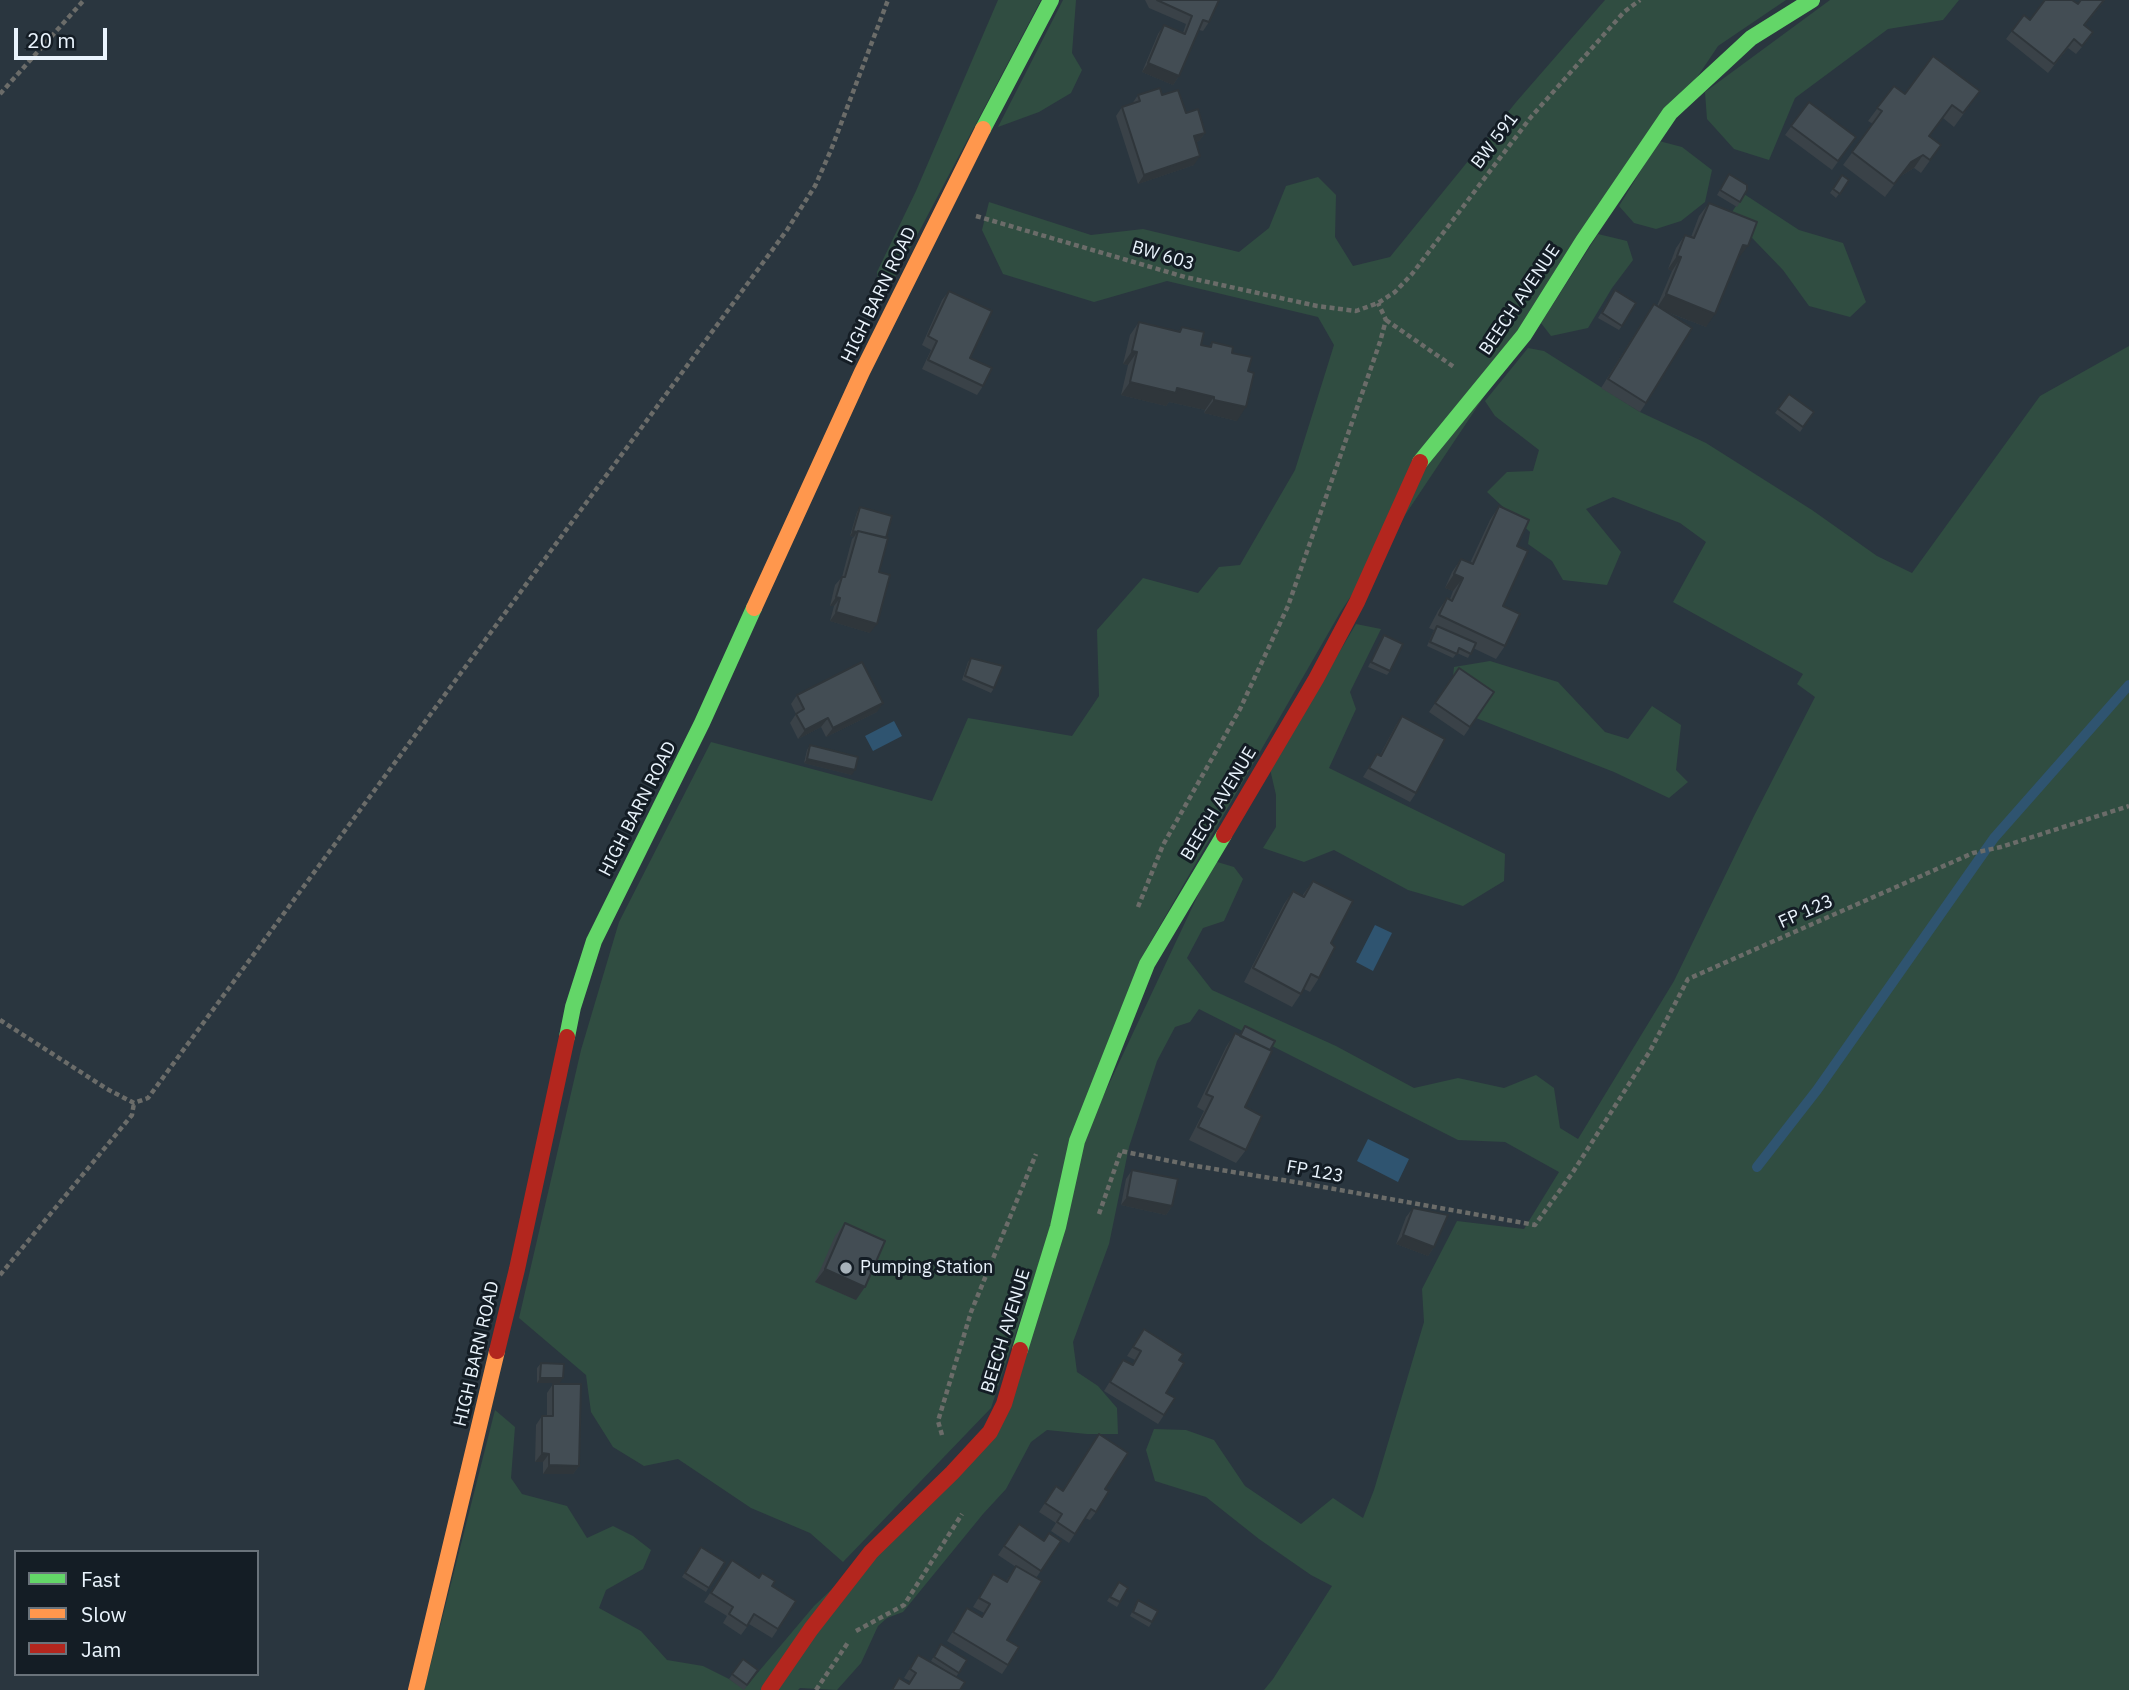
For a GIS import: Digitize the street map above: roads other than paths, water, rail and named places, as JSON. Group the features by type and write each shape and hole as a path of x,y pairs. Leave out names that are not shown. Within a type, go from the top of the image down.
{"street":[{"name":"HIGH BARN ROAD","path":"415,1690 517,1269 573,1007 594,941 702,723 862,372 943,207 1052,0"},
{"name":"BEECH AVENUE","path":"769,1690 811,1629 871,1552 952,1474 990,1433 1004,1404 1054,1239 1077,1140 1147,964 1316,679 1357,602 1422,459 1524,335 1583,241 1670,113 1751,38 1812,0"}],"water":[{"path":"894,721 902,736 873,751 865,736"},
{"path":"1375,925 1392,933 1373,971 1356,962"},
{"path":"1368,1139 1409,1159 1398,1182 1357,1161"}],"waterway":[{"path":"1757,1167 1817,1090 1994,838 2129,685"}],"place":[{"name":"Pumping Station","path":"846,1268"}]}
